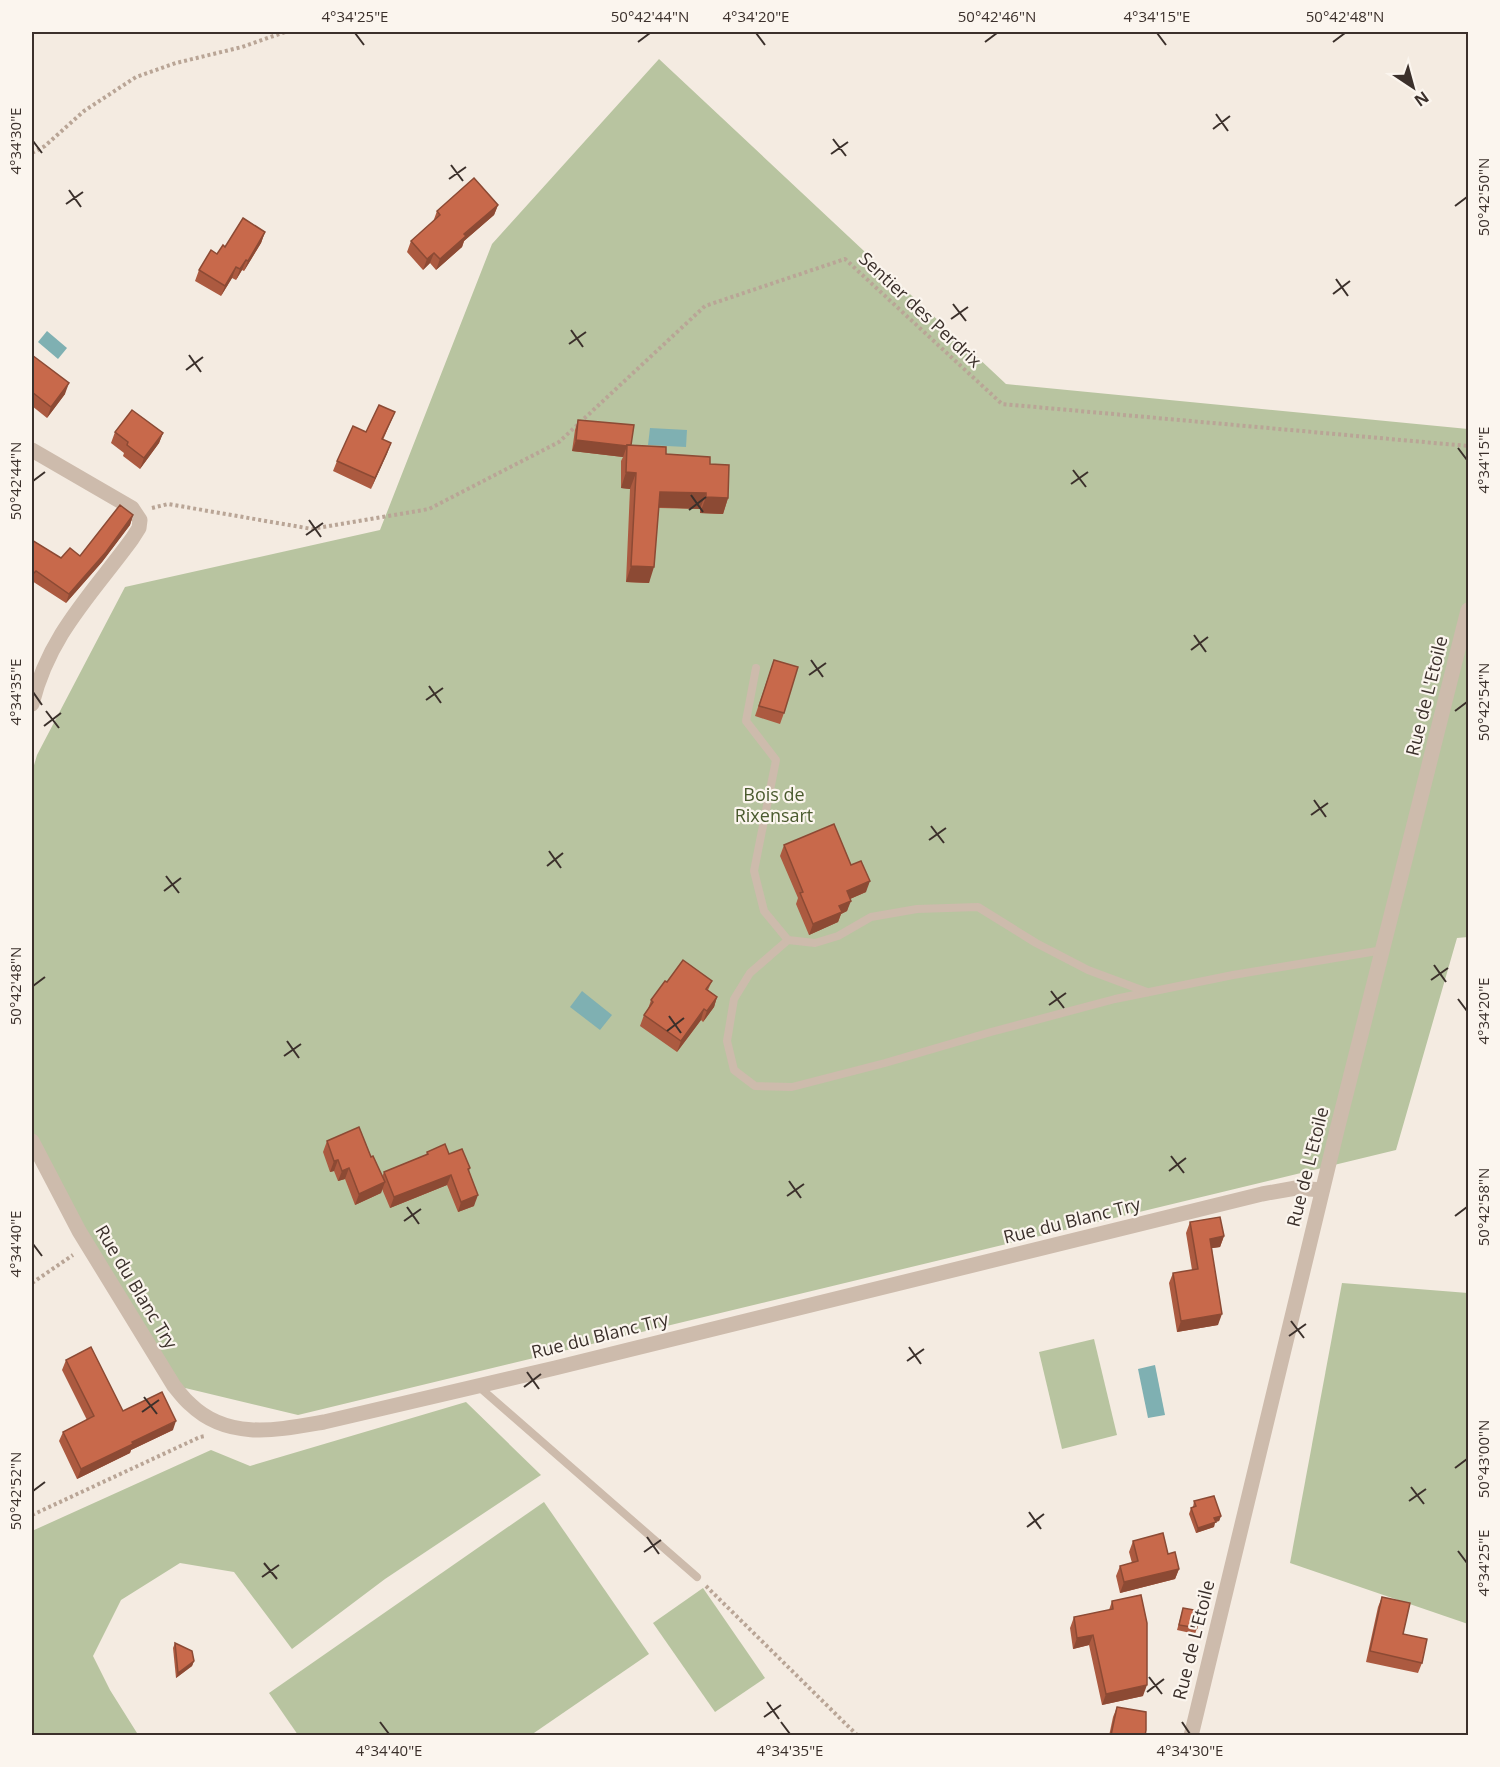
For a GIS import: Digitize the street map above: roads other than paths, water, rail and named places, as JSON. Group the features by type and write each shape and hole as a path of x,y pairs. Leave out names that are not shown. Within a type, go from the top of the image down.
{"street":[{"path":"32,450 132,508 140,520 139,528 65,627 44,666 32,705"},
{"name":"Rue de L'Etoile","path":"1191,1736 1322,1190 1468,610"},
{"name":"Rue du Blanc Try","path":"32,1141 88,1245 174,1386 200,1413 227,1427 260,1431 324,1422 478,1386 1262,1194 1296,1188 1322,1190"}],"lane":[{"path":"756,668 746,721 776,760 754,872 764,911 788,940 815,943 838,936 871,917 916,909 978,907 1036,943 1088,970 1149,992"},
{"path":"788,940 750,973 734,999 727,1041 734,1070 755,1086 792,1087 1092,1005 1233,975 1383,950"},
{"path":"478,1386 697,1577"}],"water":[{"path":"47,331 67,348 58,359 38,342"},
{"path":"650,428 687,430 686,447 648,445"},
{"path":"582,991 612,1015 600,1030 570,1007"},
{"path":"1155,1365 1165,1415 1148,1418 1138,1369"}],"park label":[{"name":"Bois de Rixensart","path":"774,805"}]}
